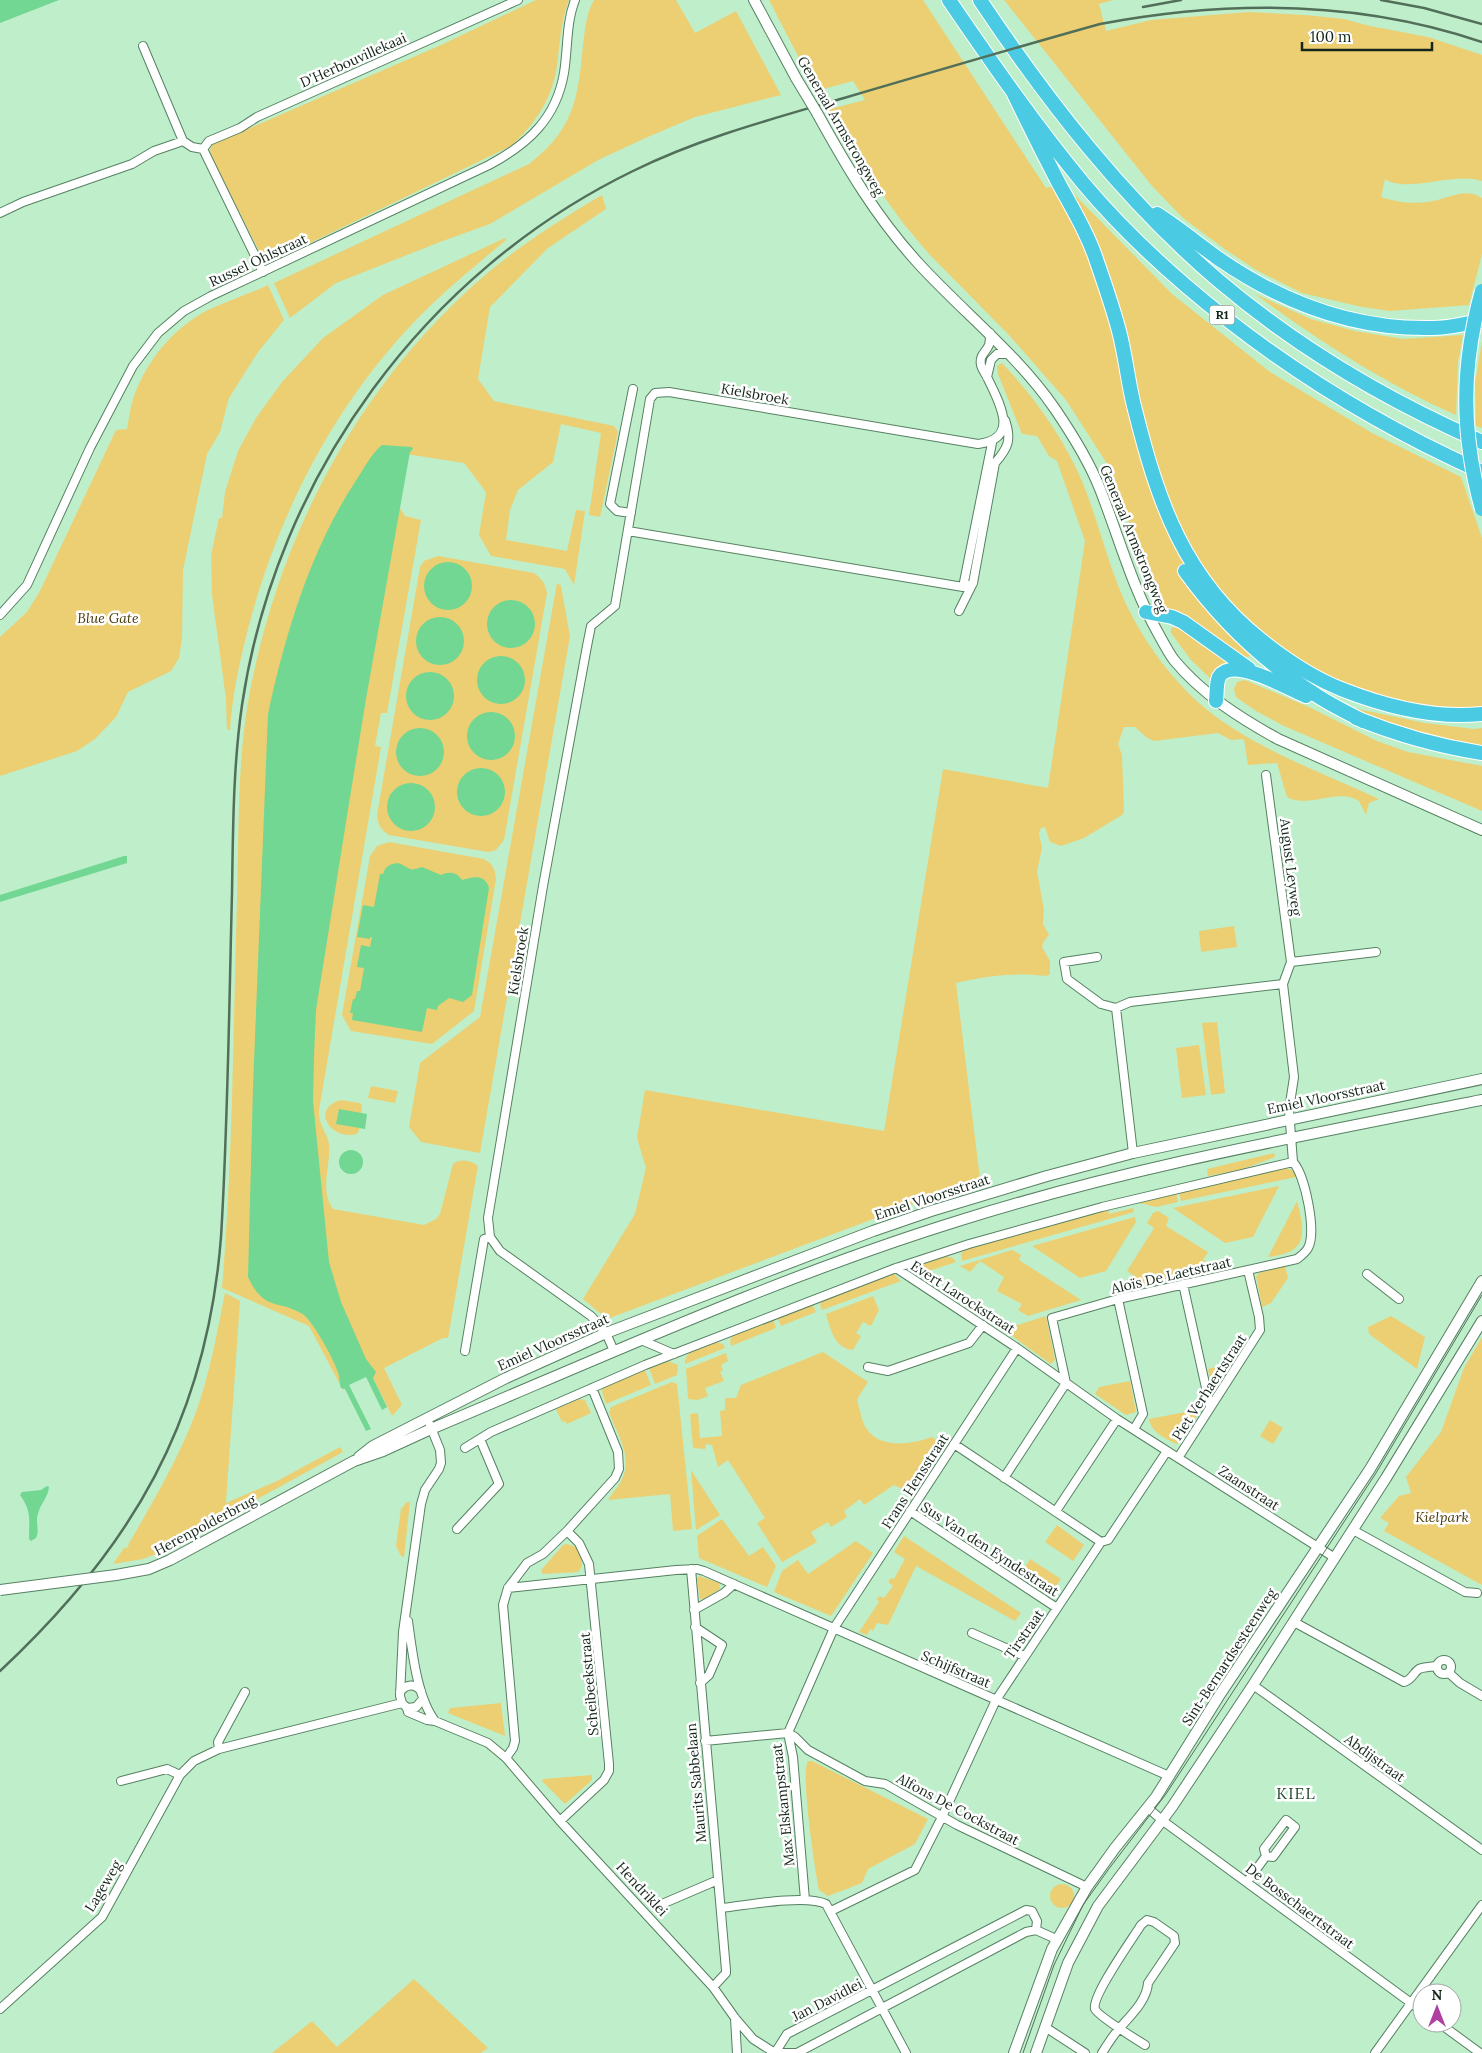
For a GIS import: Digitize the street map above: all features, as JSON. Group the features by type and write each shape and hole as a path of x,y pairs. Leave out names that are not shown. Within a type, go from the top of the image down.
{"highway":[{"name":"R1","path":"949,0 1014,94 1090,191 1128,232 1199,296 1256,342 1332,395 1413,440 1482,472"},
{"name":"R1","path":"980,0 1057,110 1090,150 1180,245 1219,281 1298,342 1368,386 1435,422 1482,442"},
{"path":"1014,94 1096,258 1120,331 1134,410 1137,440 1159,517 1184,569 1206,600 1253,649 1316,696 1363,721"},
{"path":"1136,200 1220,259 1277,293 1329,315 1367,324 1408,328 1435,328 1482,321"},
{"path":"1482,291 1470,343 1465,406 1470,462 1482,509"},
{"path":"1408,328 1482,313"},
{"path":"1134,410 1157,489 1178,540 1193,566 1214,594 1252,633 1303,671 1360,696 1387,704 1436,713 1482,714"},
{"path":"1146,612 1172,617 1183,622 1241,664 1266,678"},
{"path":"1216,701 1218,679 1222,673 1229,670 1245,670 1363,721 1412,739 1482,753"}],"street":[{"name":"D'Herbouvillekaai","path":"202,149 209,141 240,128 257,117 518,0"},
{"name":"Russel Ohlstraat","path":"0,615 27,585 86,457 133,366 158,333 184,311 211,296 514,152 531,138 551,110 558,94 564,73 575,0"},
{"name":"Generaal Armstrongweg","path":"754,0 851,176 892,232 948,294 990,333 994,344 1010,354 1054,409 1091,468 1146,612 1174,659 1216,701 1249,723 1278,739 1482,830"},
{"path":"143,46 183,141 192,147 202,149 263,272"},
{"path":"0,213 23,202 132,164 154,150 183,141"},
{"path":"959,611 973,582 995,463 1005,451 1010,434 1002,411 981,367 981,358 994,344 998,354"},
{"path":"987,377 991,360 998,354 1010,354"},
{"path":"631,513 617,511 610,504 633,389"},
{"name":"Kielsbroek","path":"490,1237 488,1228 490,1202 543,886 587,646 591,626 615,606 652,394 669,392 978,444 992,443"},
{"path":"963,588 992,443 1002,431 1004,424 1002,411"},
{"path":"992,443 1005,451"},
{"path":"628,531 963,588 973,582"},
{"name":"August Leyweg","path":"1266,776 1291,962 1283,984 1294,1071 1290,1099 1290,1138"},
{"path":"1291,962 1376,952"},
{"path":"1097,957 1064,962 1067,978 1101,1004 1116,1008 1130,1002 1283,984"},
{"path":"1116,1008 1133,1153"},
{"name":"Emiel Vloorsstraat","path":"429,1424 506,1378 606,1333 820,1250 931,1210 1133,1153 1482,1079"},
{"path":"435,1720 427,1720 408,1712 400,1692 406,1611 421,1504 425,1490 441,1463 440,1450 429,1424 828,1266 956,1221 1126,1174 1290,1138 1482,1100"},
{"path":"465,1448 480,1438 592,1388 674,1354 896,1268 969,1244 1102,1207 1293,1162 1290,1138"},
{"name":"Aloïs De Laetstraat","path":"1066,1383 1052,1318 1118,1299 1297,1258 1308,1248 1312,1227 1303,1178 1293,1162"},
{"path":"465,1351 484,1239 490,1237 500,1251 591,1316 606,1333 614,1351"},
{"name":"Evert Larockstraat","path":"896,1268 983,1325 1066,1383"},
{"name":"Piet Verhaertstraat","path":"1178,1458 1260,1330 1259,1317 1248,1270"},
{"path":"1367,1274 1399,1299"},
{"name":"Sint-Bernardsesteenweg","path":"1014,2053 1056,1939 1087,1887 1115,1848 1148,1808 1219,1696 1370,1469 1482,1281"},
{"path":"1183,1284 1210,1406"},
{"path":"1118,1299 1143,1414 1134,1429"},
{"path":"1036,2053 1068,1963 1090,1918 1116,1880 1163,1820 1253,1685 1353,1530 1482,1321"},
{"path":"868,1367 888,1371 970,1344 983,1325"},
{"path":"641,1340 674,1354"},
{"name":"Frans Hensstraat","path":"834,1628 1017,1348"},
{"path":"1004,1478 1066,1383"},
{"name":"Zaanstraat","path":"1066,1383 1117,1419 1335,1558"},
{"path":"506,1758 513,1748 515,1741 502,1605 508,1588 527,1563 543,1554 567,1531 615,1478 618,1469 618,1452 592,1388"},
{"path":"1056,1511 1117,1419"},
{"name":"Herenpolderbrug","path":"0,1590 149,1569 170,1560 354,1461 383,1451 429,1424"},
{"path":"457,1529 499,1484 480,1438"},
{"path":"954,1444 1101,1542"},
{"name":"Tirstraat","path":"831,1911 915,1870 942,1817 996,1700 1101,1542 1108,1540 1167,1451"},
{"name":"Sus Van den Eyndestraat","path":"910,1511 1057,1608"},
{"path":"1353,1530 1465,1592 1477,1594"},
{"name":"Scheibeekstraat","path":"560,1821 604,1780 609,1764 592,1580 585,1554 579,1543 567,1531"},
{"path":"508,1588 691,1569"},
{"name":"Schijfstraat","path":"691,1569 704,1571 1169,1776"},
{"name":"Maurits Sabbelaan","path":"691,1569 705,1741 722,1908 726,1973 713,1986"},
{"path":"694,1610 724,1593 734,1584"},
{"path":"406,1611 412,1652 422,1695 428,1711 435,1720"},
{"path":"1294,1622 1404,1682 1410,1680 1416,1671 1436,1666 1439,1661 1447,1660 1451,1666 1449,1673"},
{"path":"695,1627 722,1645 708,1675 700,1683"},
{"name":"Max Elskampstraat","path":"806,1900 793,1757 788,1734 834,1628"},
{"path":"972,1633 1024,1656"},
{"path":"1436,1666 1439,1673 1449,1673"},
{"path":"1449,1673 1460,1683 1482,1696"},
{"path":"400,1692 411,1685 417,1686 422,1695"},
{"name":"Abdijstraat","path":"1253,1685 1482,1850"},
{"path":"219,1749 218,1742 245,1692"},
{"path":"404,1705 416,1707 422,1695"},
{"name":"Lageweg","path":"0,2009 102,1917 180,1775 194,1760 219,1749 404,1705"},
{"name":"Hendriklei","path":"435,1720 488,1743 506,1758 560,1821 713,1986 735,2018 753,2038 775,2053"},
{"path":"705,1741 788,1734"},
{"name":"Alfons De Cockstraat","path":"788,1734 795,1736 808,1750 865,1781 884,1784 942,1817 1087,1887"},
{"path":"793,1757 798,1752 808,1750"},
{"path":"121,1781 167,1769 180,1775"},
{"name":"De Bosschaertstraat","path":"1148,1808 1412,2003"},
{"path":"1286,1820 1295,1826 1273,1857 1266,1856 1264,1849 1286,1820"},
{"path":"1247,1882 1266,1856"},
{"path":"662,1904 718,1880"},
{"path":"722,1908 806,1900 820,1901 826,1904 906,2053"},
{"path":"1426,1983 1482,1905"},
{"name":"Jan Davidlei","path":"775,2053 786,2034 1026,1910 1032,1911 1037,1921 1036,1930"},
{"path":"1102,2053 1120,2028 1126,2023 1148,1990 1148,1983 1175,1943 1174,1936 1154,1922 1147,1920 1141,1925 1108,1976 1095,2002 1095,2009 1098,2013 1120,2028 1145,2045"},
{"path":"775,2053 797,2053 1026,1932 1036,1930 1056,1939"},
{"path":"1375,2053 1412,2003"},
{"path":"735,2018 737,2053"},
{"path":"1045,2026 1085,2053"},
{"path":"1453,2033 1480,2053"}],"green space":[{"path":"536,0 569,0 562,26 556,72 550,93 534,121 511,146 277,259 266,259 260,253 212,158 210,150 213,144 441,45"},
{"path":"594,0 676,0 695,33 736,11 781,95 695,117 650,136 600,159 490,224 336,283 290,318 274,283 529,164 544,151 565,125 576,97 586,22"},
{"path":"769,0 923,0 1046,188 1063,183 1172,294 1270,372 1372,433 1461,477 1482,538 1482,707 1468,708 1409,704 1343,686 1278,648 1243,658 1187,616 1163,608 1148,581 1113,473 1066,400 1008,334 929,254 903,223 844,141 826,110 865,100 853,81 816,91"},
{"path":"1004,0 1113,0 1099,4 1106,31 1151,20 1249,12 1344,19 1428,37 1482,55 1482,181 1458,179 1405,184 1394,183 1385,179 1381,197 1415,203 1434,201 1468,193 1482,198 1482,254 1469,305 1390,311 1362,307 1302,293 1258,271 1183,218 1152,186"},
{"path":"602,195 606,209 548,248 490,307 478,379 494,401 614,426 618,432 600,517 589,515 601,433 561,424 553,462 518,490 510,510 506,540 567,551 576,510 585,511 574,585 565,569 491,556 479,535 486,492 464,463 413,455 385,453 302,655 313,1315 349,1385 343,1390 309,1326 222,1288 231,1143 239,795 250,691 263,633 281,576 303,521 330,468 360,418 395,370 433,325 476,283 537,236"},
{"path":"505,238 506,240 427,309 386,353 359,389 311,466 291,506 259,590 239,669 232,705 230,730 227,730 226,699 212,595 211,555 219,518 222,518 225,492 238,451 256,418 282,382 323,338 383,295"},
{"name":"Blue Gate","path":"268,285 284,320 258,352 229,398 220,432 207,454 183,570 182,638 179,658 171,671 128,692 116,717 95,739 77,751 0,776 0,637 27,612 40,591 116,430 127,429 132,402 139,385 145,372 162,347 195,317"},
{"path":"1255,294 1311,319 1355,331 1403,339 1463,335 1458,362 1456,415 1429,403 1352,360"},
{"path":"1482,340 1482,428 1476,426 1475,384"},
{"path":"1002,363 1037,404 1066,449 1082,481 1124,600 1146,640 1170,673 1199,703 1240,733 1285,757 1379,799 1369,803 1366,815 1359,801 1351,797 1296,800 1287,797 1277,763 1248,765 1244,739 1231,740 1218,733 1154,741 1146,737 1135,727 1124,727 1118,744 1122,755 1124,812 1122,815 1084,838 1061,846 1050,842 1045,827 1041,828 1039,834 1042,848 1037,871 1044,910 1043,924 1049,935 1042,947 1050,961 1050,974 1047,976 1001,975 956,983 980,1179 607,1319 583,1299 635,1214 646,1168 637,1138 645,1090 884,1131 943,769 1048,788 1085,541 1057,461 1049,456 1037,436 1022,434 998,374 997,366"},
{"path":"399,507 405,516 421,520 387,713 381,713 375,746 381,747 319,1110 321,1124 329,1144 327,1194 333,1209 424,1225 436,1219 440,1214 453,1164 466,1160 478,1166 448,1338 443,1338 384,1368 402,1405 392,1416 373,1378 306,1225 293,1094"},
{"path":"438,556 534,573 543,582 547,593 504,840 496,850 488,852 389,835 380,827 377,819 420,567 424,561"},
{"path":"557,583 561,586 570,636 480,1153 421,1142 409,1127 420,1063 480,1017"},
{"path":"1171,628 1180,628 1198,643 1227,662 1213,673 1211,679 1191,660 1171,633"},
{"path":"1245,680 1309,707 1377,741 1408,752 1482,766 1482,811 1284,726 1256,711 1236,697 1234,689 1237,682"},
{"path":"1338,705 1425,723 1474,729 1482,728 1482,748 1421,737"},
{"path":"389,842 484,859 490,863 495,872 496,879 474,1011 432,1044 351,1031 342,1015 370,856 377,846"},
{"path":"1234,926 1237,947 1201,952 1199,931"},
{"path":"1217,1022 1225,1093 1211,1095 1202,1023"},
{"path":"1199,1045 1206,1095 1182,1098 1176,1048"},
{"path":"371,1086 398,1091 395,1103 368,1098"},
{"path":"341,1100 362,1105 360,1128 357,1134 347,1135 339,1133 327,1123 325,1116 327,1110 332,1104"},
{"path":"1274,1153 1275,1156 1273,1158 1240,1170 1208,1176 1207,1169"},
{"path":"1287,1168 1295,1172 1296,1177 1181,1201 1179,1192"},
{"path":"1279,1186 1253,1237 1225,1243 1173,1208"},
{"path":"1176,1193 1178,1202 1156,1207 1136,1202"},
{"path":"1297,1201 1302,1223 1301,1240 1291,1251 1268,1257"},
{"path":"1133,1208 1134,1212 962,1261 961,1253 967,1249 1108,1209 1109,1214"},
{"path":"1158,1211 1169,1218 1166,1226 1208,1252 1203,1260 1217,1268 1127,1289 1134,1276 1127,1271 1154,1228 1147,1223 1153,1213"},
{"path":"1135,1217 1136,1222 1106,1271 1080,1278 1032,1246"},
{"path":"1012,1250 1021,1255 1019,1260 1081,1300 1028,1316 1018,1310 1022,1304 997,1291 1004,1277 980,1261 970,1272 960,1266"},
{"path":"946,1256 953,1258 956,1262 914,1276 913,1269 916,1266"},
{"path":"1285,1266 1288,1278 1271,1303 1262,1307 1256,1276 1259,1273"},
{"path":"894,1274 901,1281 822,1310 820,1305 825,1298"},
{"path":"225,1293 240,1301 226,1503 277,1481 340,1447 343,1452 161,1552 143,1559 113,1564 124,1548 129,1547 128,1545 182,1446 201,1397"},
{"path":"873,1296 879,1310 871,1326 863,1322 856,1333 861,1336 853,1350 841,1346 834,1337 826,1314"},
{"path":"813,1305 816,1312 781,1326 777,1317"},
{"path":"1046,1316 1055,1360 1051,1364 1005,1331 1005,1329"},
{"path":"1391,1316 1425,1337 1417,1369 1369,1334 1368,1327"},
{"path":"773,1319 776,1328 731,1346 730,1340 733,1335"},
{"name":"Kielpark","path":"1482,1337 1482,1585 1384,1531 1389,1523 1380,1518 1399,1496 1411,1493 1406,1477 1441,1432 1464,1368"},
{"path":"715,1342 723,1344 725,1348 685,1364 691,1352"},
{"path":"823,1352 868,1382 858,1402 865,1426 871,1434 879,1440 900,1443 911,1443 932,1437 944,1446 912,1494 894,1485 864,1505 860,1499 844,1511 847,1517 831,1527 828,1522 811,1532 817,1542 782,1562 757,1523 765,1518 728,1460 718,1467 712,1445 706,1444 705,1449 693,1448 690,1414 698,1413 700,1438 722,1436 720,1411 725,1410 725,1398 736,1398 741,1385"},
{"path":"726,1353 728,1361 721,1365 723,1370 720,1372 724,1381 705,1388 708,1396 698,1400 688,1399 686,1369"},
{"path":"668,1361 678,1365 677,1375 655,1384 649,1368"},
{"path":"1226,1364 1229,1368 1219,1384 1215,1387 1211,1385 1208,1369"},
{"path":"645,1370 651,1385 606,1404 602,1392 603,1388"},
{"path":"1130,1381 1136,1412 1126,1415 1095,1394 1099,1387"},
{"path":"672,1382 677,1384 692,1529 673,1531 670,1494 608,1500 622,1480 626,1461 625,1453 609,1413 611,1407"},
{"path":"579,1399 585,1400 591,1413 567,1424 565,1421 562,1422 556,1409"},
{"path":"1201,1409 1178,1444 1159,1434 1150,1424 1149,1419"},
{"path":"1270,1420 1283,1428 1273,1444 1260,1436"},
{"path":"691,1470 720,1515 696,1530"},
{"path":"407,1502 410,1502 404,1557 401,1556 396,1546 401,1509"},
{"path":"722,1519 749,1556 763,1547 776,1566 767,1587 699,1558 697,1536"},
{"path":"1057,1525 1084,1545 1073,1561 1045,1542"},
{"path":"904,1536 1021,1613 1015,1621 916,1566 888,1625 877,1623 873,1631 870,1629 867,1635 859,1632 879,1602 877,1599 879,1596 884,1598 893,1586 888,1582 891,1578 894,1579 905,1559 894,1552"},
{"path":"856,1541 873,1553 831,1616 774,1592 782,1571 798,1560 808,1574"},
{"path":"567,1544 576,1547 580,1557 582,1566 578,1572 543,1574 541,1571 543,1568 563,1545"},
{"path":"1030,1559 1061,1579 1052,1592 1022,1572"},
{"path":"699,1576 719,1583 720,1589 704,1599 700,1599 697,1579"},
{"path":"501,1703 505,1736 448,1713 450,1708"},
{"path":"808,1761 812,1761 928,1819 915,1844 868,1869 862,1883 828,1896 819,1890 814,1863 807,1802 806,1769"},
{"path":"592,1775 592,1780 565,1804 542,1781 543,1779"},
{"path":"1062,1884 1067,1885 1073,1891 1073,1901 1067,1907 1062,1908 1057,1907 1051,1901 1050,1896 1051,1891 1057,1885"},
{"path":"414,1979 488,2048 481,2053 272,2053 312,2021 337,2047"}],"shaded area":[{"path":"0,0 59,0 0,23"},
{"path":"382,445 412,447 413,449 410,452 366,699 316,1010 313,1101 329,1262 341,1302 366,1359 376,1372 373,1378 387,1407 382,1410 366,1377 349,1385 371,1429 366,1431 345,1389 341,1388 337,1370 329,1353 308,1319 295,1310 273,1303 260,1296 248,1277 253,1087 268,714 292,622 313,563 340,506 368,461"},
{"path":"443,562 453,562 462,566 468,572 471,577 471,595 462,606 453,610 443,610 434,606 428,600 424,591 424,581 428,572 434,566"},
{"path":"506,600 516,600 528,607 535,619 535,629 528,641 516,648 506,648 498,644 491,637 487,629 487,619 491,611 498,604"},
{"path":"435,617 445,617 457,624 464,636 464,646 457,658 445,665 435,665 427,661 420,654 416,646 416,636 420,628 427,621"},
{"path":"501,656 510,658 518,663 523,671 525,680 523,689 518,697 510,702 501,704 492,702 484,697 479,689 477,680 479,671 484,663 492,658"},
{"path":"425,672 435,672 444,676 450,682 454,696 450,710 444,716 435,720 425,720 416,716 410,710 406,701 406,691 410,682 416,676"},
{"path":"491,712 500,714 508,719 513,727 515,736 513,745 508,753 500,758 491,760 482,758 474,753 469,745 467,736 469,727 474,719 482,714"},
{"path":"415,728 425,728 437,735 444,747 444,757 437,769 425,776 415,776 407,772 400,765 396,757 396,747 400,739 407,732"},
{"path":"481,768 490,770 498,775 503,783 505,792 503,801 498,809 490,814 481,816 472,814 464,809 459,801 457,792 459,783 464,775 472,770"},
{"path":"406,783 416,783 428,790 435,802 435,812 428,824 416,831 406,831 398,827 391,820 387,812 387,802 391,794 398,787"},
{"path":"127,856 127,863 0,902 0,895"},
{"path":"398,863 412,869 422,867 441,875 453,873 462,880 478,877 487,883 489,888 472,995 463,1002 449,998 438,1006 437,1010 427,1008 422,1032 352,1020 353,1013 350,1013 353,999 355,999 357,991 360,991 364,968 357,967 361,945 370,947 372,937 370,939 357,937 363,905 374,907 380,874 383,874 388,866"},
{"path":"339,1109 367,1114 365,1129 336,1124"},
{"path":"351,1150 360,1153 363,1162 360,1171 351,1174 342,1171 339,1162 342,1153"},
{"path":"47,1486 49,1487 46,1498 37,1517 37,1535 31,1541 29,1539 28,1511 20,1495 22,1492 41,1490"}],"tram line":[{"path":"1023,2053 1054,1965 1083,1905 1166,1794 1376,1473 1482,1295"}],"railway":[{"path":"1143,7 1181,0"},
{"path":"1381,0 1424,8 1482,24"},
{"path":"0,1671 47,1625 88,1577 124,1528 155,1476 180,1422 199,1364 213,1303 221,1237 227,1108 235,775 242,705 260,620 288,539 326,462 372,390 427,324 489,265 558,214 633,171 658,159 710,139 763,122 1100,24 1196,11 1292,8 1388,18 1435,28 1482,42"}],"district":[{"name":"KIEL","path":"1296,1793"}]}
